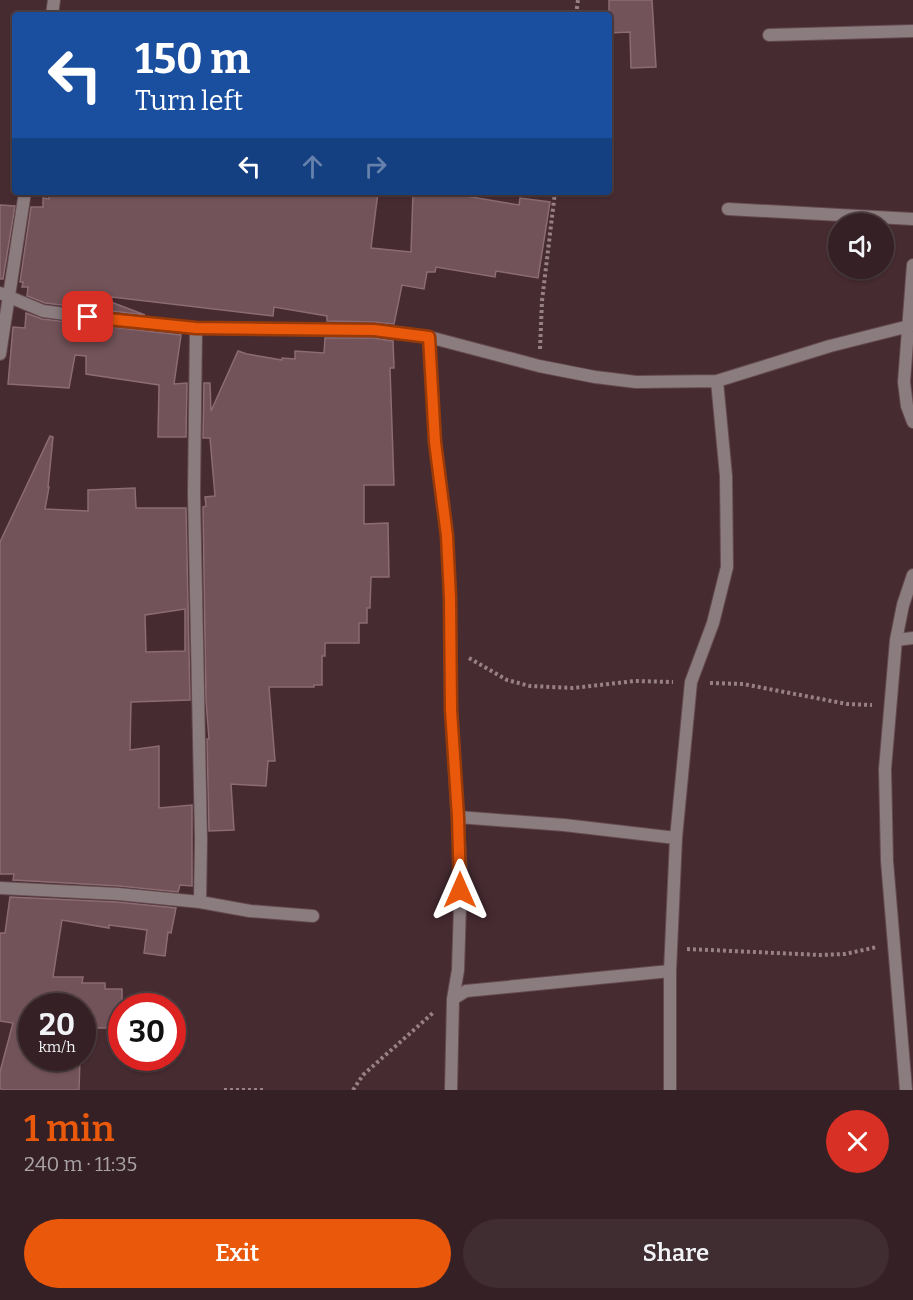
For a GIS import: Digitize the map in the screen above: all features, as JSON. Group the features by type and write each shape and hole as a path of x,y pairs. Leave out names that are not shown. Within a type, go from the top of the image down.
{"street":[{"path":"769,34 913,31"},
{"path":"0,354 4,295 24,195"},
{"path":"728,209 913,219"},
{"path":"913,265 911,325 903,382 913,422"},
{"path":"4,295 43,310 111,320 196,328 374,330 429,337 539,366 594,377 636,382 717,381 830,346 911,325"},
{"path":"196,328 194,493 201,827 200,902"},
{"path":"429,337 435,442 447,536 451,710 461,873 458,970 453,999 451,1090"},
{"path":"670,1090 670,971 676,838 691,682 713,623 727,567 726,476 717,381"},
{"path":"906,1090 892,943 885,814 890,705 896,640 903,605 913,575"},
{"path":"896,640 913,638"},
{"path":"458,817 564,825 676,838"},
{"path":"0,888 118,894 200,902 250,911 313,916"},
{"path":"453,999 466,991 670,971"}],"path":[{"path":"539,366 542,302 555,195"},
{"path":"450,647 507,681 530,686 573,688 635,681 742,684 847,704 890,705"},
{"path":"671,948 821,955 868,950 892,943"},
{"path":"353,1090 363,1076 424,1020 453,999"},
{"path":"224,1090 265,1090"}],"building":[{"path":"609,0 652,0 656,67 631,68 630,32 612,33 612,12 609,12"},
{"path":"49,195 378,195 371,248 411,252 413,195 460,195 519,205 520,198 550,202 538,278 496,271 495,277 436,267 435,272 427,272 424,289 402,285 394,324 327,321 327,316 274,307 273,316 112,297 111,302 145,315 45,303 27,296 28,287 22,287 23,282 20,282 31,207 43,207 43,198 49,199"},
{"path":"0,205 15,206 3,279 0,279"},
{"path":"26,313 42,319 181,335 174,384 187,383 186,437 158,437 159,385 86,374 86,356 75,355 69,388 8,384 13,327 25,328"},
{"path":"325,338 373,338 393,341 394,368 390,368 394,485 364,485 364,524 388,523 389,577 371,577 370,608 367,608 367,623 359,623 359,643 325,643 325,656 322,656 322,685 269,687 275,761 268,761 266,786 231,784 234,830 209,831 203,507 206,506 205,497 215,496 210,438 203,438 204,383 210,383 211,411 238,351 282,360 282,358 295,359 295,351 324,353"},
{"path":"50,436 53,437 45,509 88,511 88,490 135,488 136,508 186,508 190,700 131,702 130,750 159,746 159,808 192,805 192,886 180,885 178,892 13,880 14,874 0,874 0,542","holes":["185,609 185,651 146,652 145,615"]},
{"path":"10,897 117,902 176,908 171,933 168,932 165,956 144,953 147,930 109,925 109,928 62,920 53,977 83,977 82,983 105,983 105,989 122,989 122,993 108,993 108,1028 96,1028 96,993 18,993 18,1071 80,1071 79,1090 2,1090 0,1088 0,1072 13,1023 0,1021 0,933 5,933"}],"route":[{"path":"88,317 196,328 374,330 429,337 432,409 439,484 447,536 451,710 461,873 460,890"}]}
